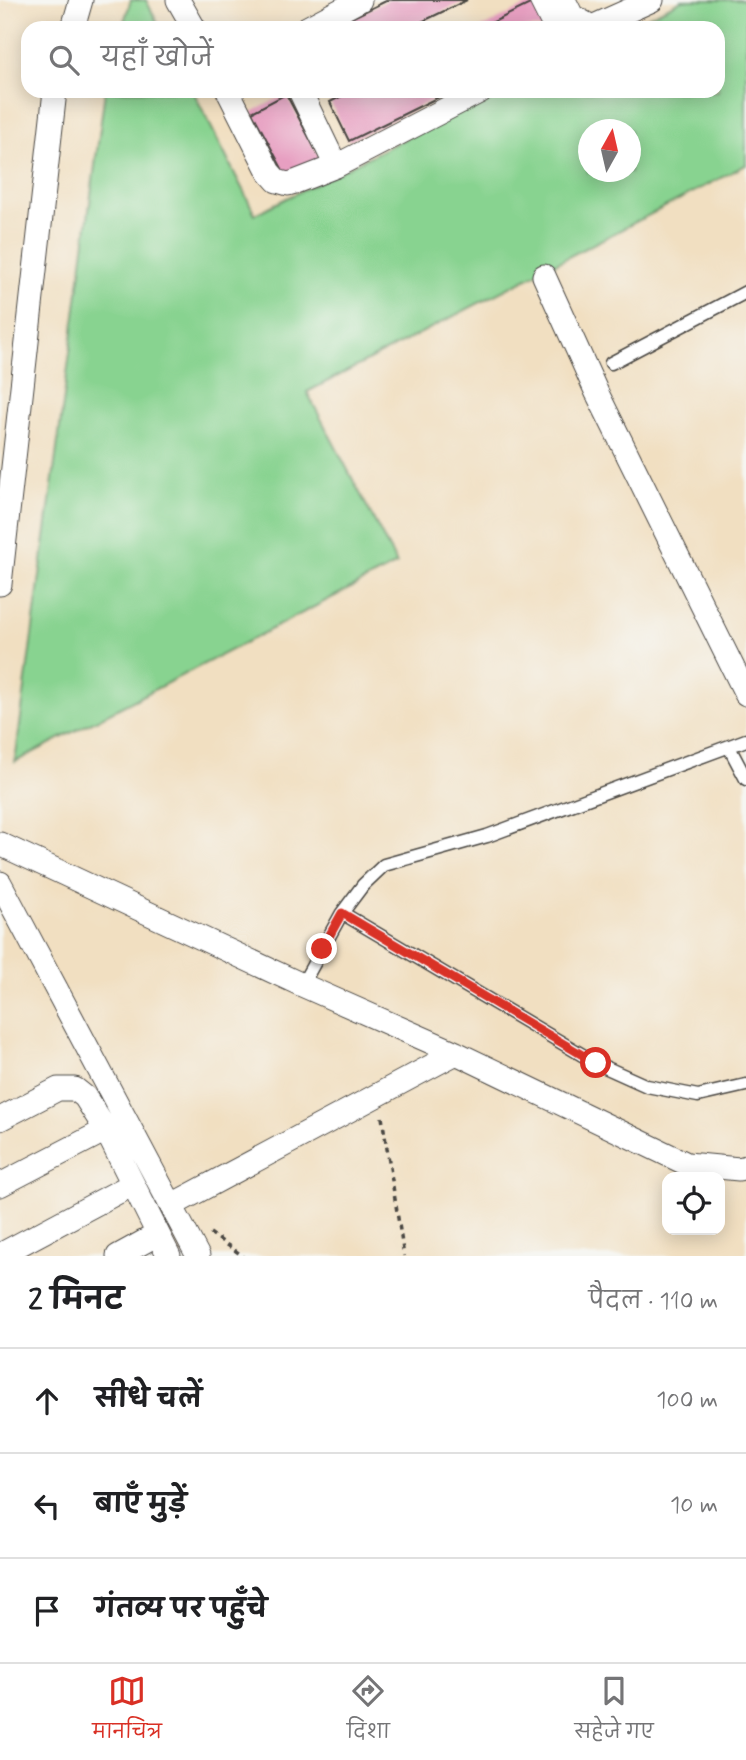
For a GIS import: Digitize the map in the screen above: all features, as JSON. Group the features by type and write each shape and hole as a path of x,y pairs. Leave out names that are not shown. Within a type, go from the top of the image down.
{"street":[{"path":"75,21 81,0"},
{"path":"178,0 190,21"},
{"path":"320,21 360,0"},
{"path":"541,0 552,21"},
{"path":"564,0 572,16 581,21"},
{"path":"605,21 652,0"},
{"path":"0,584 54,98"},
{"path":"232,98 269,172 277,181 288,184 336,166 467,98"},
{"path":"303,98 336,166"},
{"path":"544,276 597,393 746,694"},
{"path":"0,844 302,985 456,1053 687,1164 739,1169 746,1167"},
{"path":"0,883 198,1256"},
{"path":"172,1205 456,1053"},
{"path":"0,1119 58,1089 75,1089 85,1097 106,1130 169,1256"},
{"path":"0,1185 106,1130"},
{"path":"0,1255 133,1184"},
{"path":"118,1256 158,1234"}],"lane":[{"path":"611,363 746,292"},
{"path":"302,985 342,913 384,865 487,836 746,740"},
{"path":"729,747 746,779"},
{"path":"342,913 596,1063 647,1086 698,1096 746,1085"}],"path":[{"path":"378,1095 404,1256"}],"green space":[{"path":"131,0 146,0 156,21 124,21"},
{"path":"682,0 746,0 746,165 307,392 397,564 15,762 104,98 197,98 255,214 486,98 725,98 725,21 640,21"}],"building":[{"path":"388,0 467,0 424,21 345,21"},
{"path":"534,2 544,21 495,21"},
{"path":"278,98 288,98 321,160 287,178 252,112"},
{"path":"338,98 437,98 349,141 330,102"}],"route":[{"path":"322,949 342,913 596,1063"}]}
